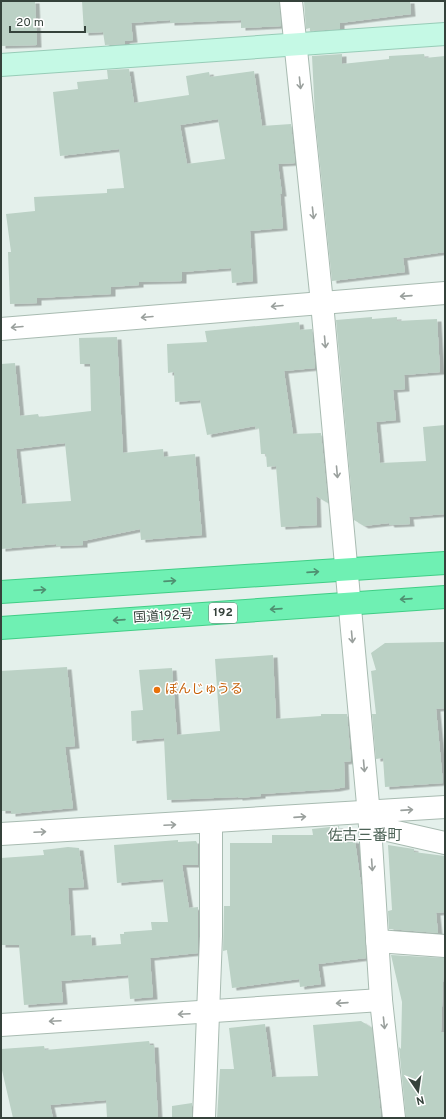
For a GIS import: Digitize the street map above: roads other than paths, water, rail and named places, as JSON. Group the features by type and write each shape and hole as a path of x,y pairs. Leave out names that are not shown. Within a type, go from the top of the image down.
{"highway":[{"path":"1,592 445,563"},
{"name":"国道192号","path":"1,628 445,596"}],"street":[{"path":"291,1 322,303 348,604 369,820 381,1000 394,1118"},
{"path":"1,65 445,34"},
{"path":"1,329 445,293"},
{"path":"1,834 211,822 369,820 445,807"},
{"path":"369,820 445,843"},
{"path":"204,1118 211,936 211,822"},
{"path":"377,941 445,946"},
{"path":"1,1025 381,1000"}],"place":[{"name":"ぼんじゅうる","path":"157,690"}],"district":[{"name":"佐古三番町","path":"365,836"}]}
